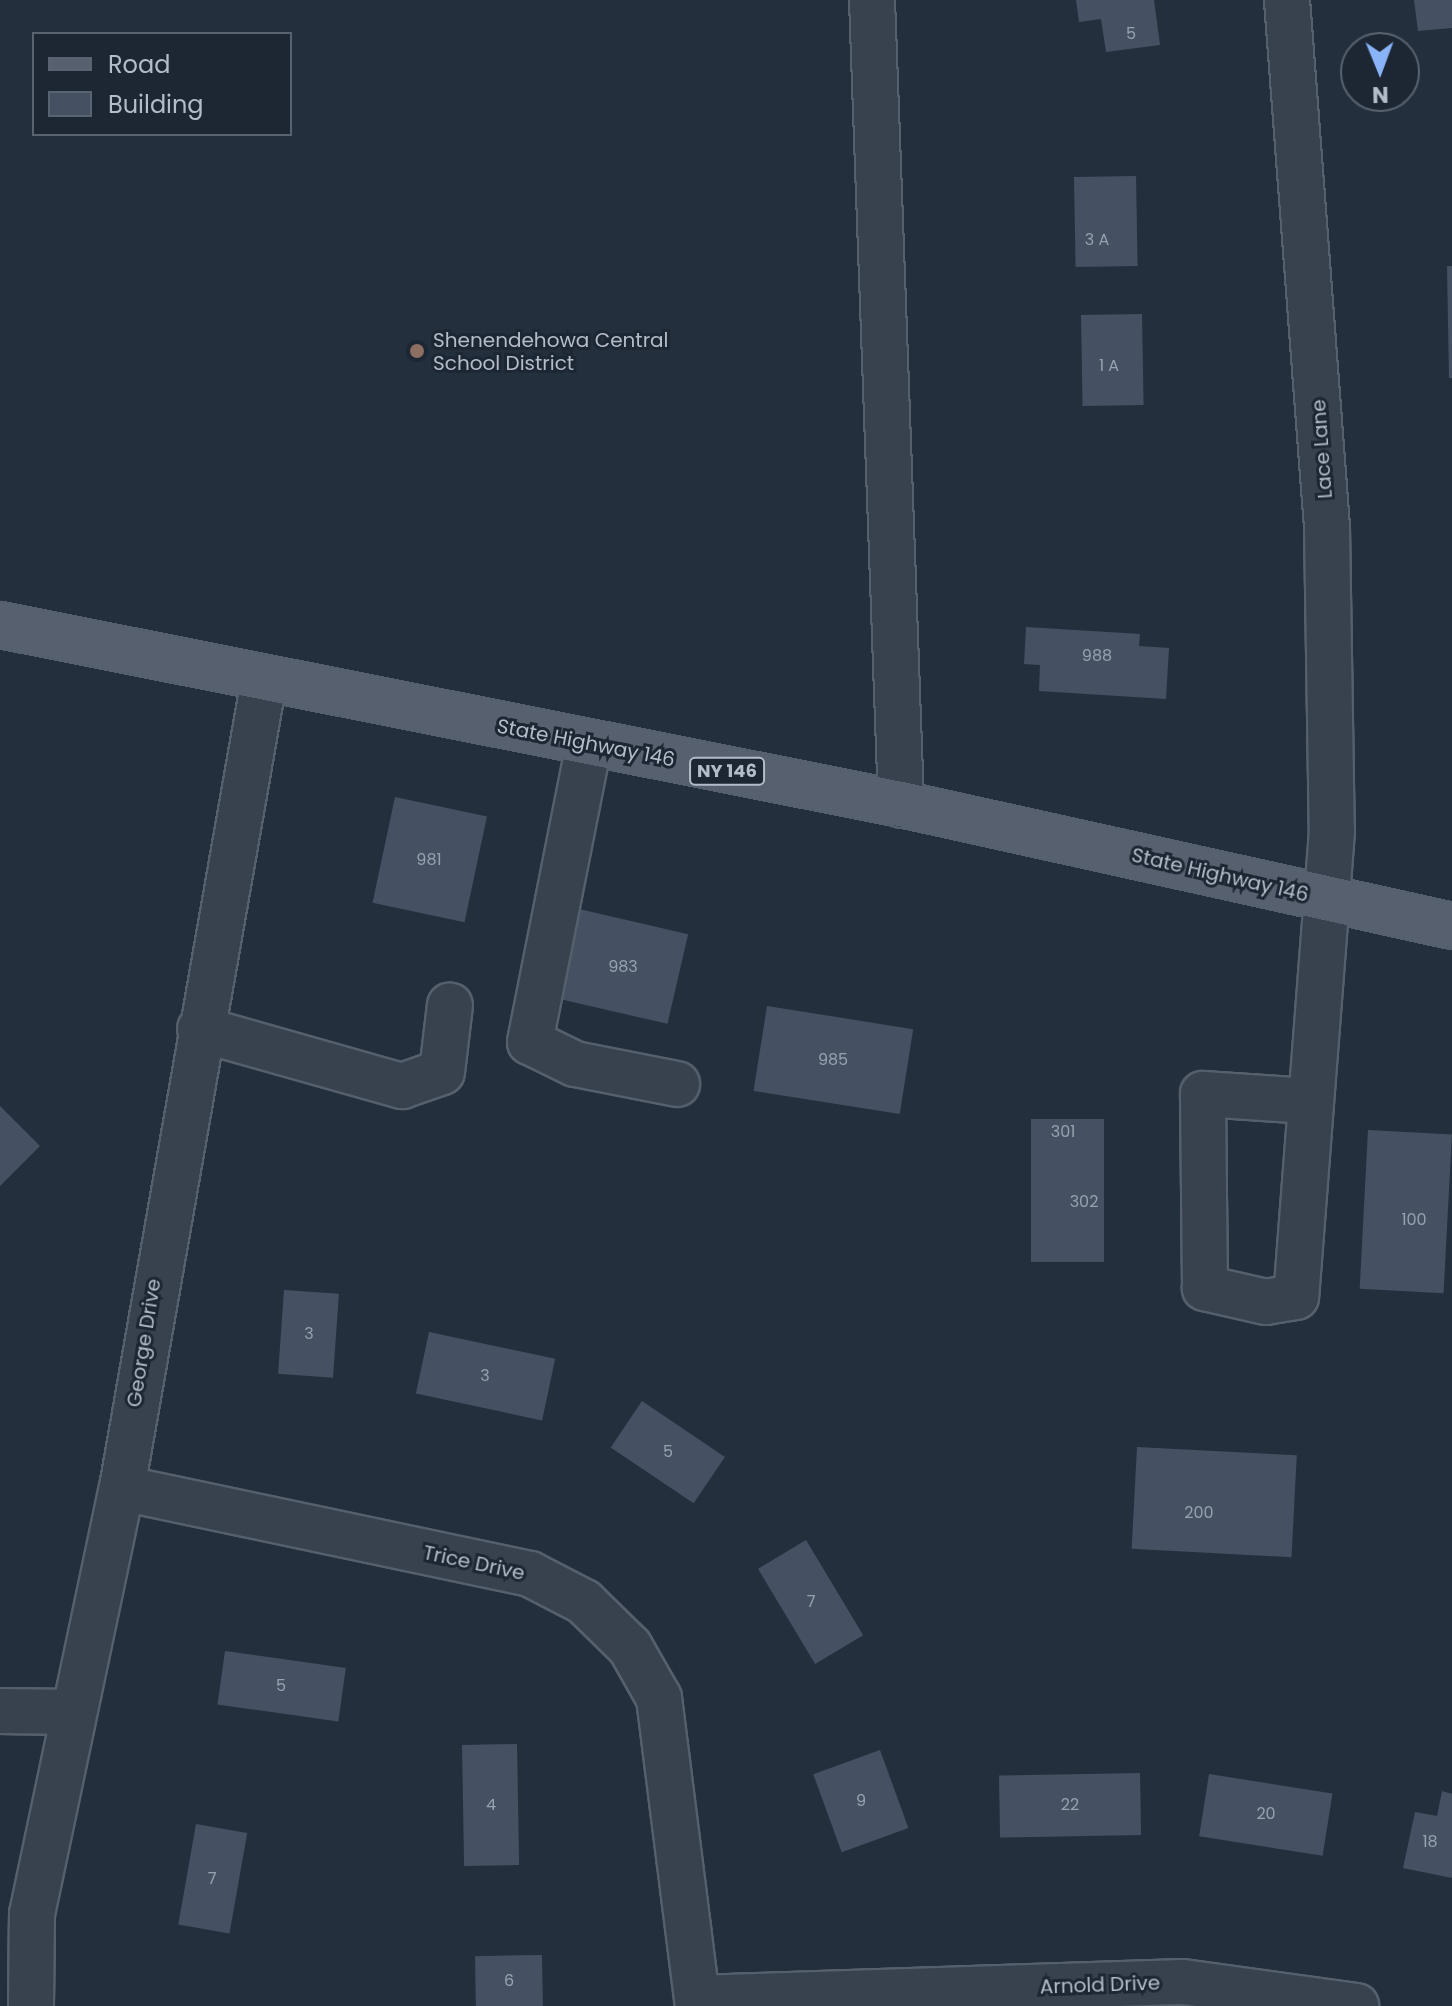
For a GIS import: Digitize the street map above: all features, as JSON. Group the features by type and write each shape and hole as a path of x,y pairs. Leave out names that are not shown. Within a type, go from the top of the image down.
{"main road":[{"name":"State Highway 146","path":"0,625 264,680 901,804 1452,926"}],"street":[{"path":"872,0 901,804"},
{"name":"Lace Lane","path":"1287,0 1327,527 1327,899 1296,1297 1266,1302 1205,1288 1203,1094 1309,1101"},
{"name":"George Drive","path":"31,2006 32,1914 70,1712 122,1488 200,1029 264,680"},
{"path":"589,744 530,1042 575,1064 677,1084"},
{"path":"200,1029 402,1086 442,1072 450,1005"},
{"name":"Trice Drive","path":"122,1488 530,1574 584,1602 630,1647 659,1698 698,2002"},
{"path":"0,1711 70,1712"},
{"name":"Arnold Drive","path":"698,2002 1183,1982 1338,2004"}],"building":[{"path":"1076,0 1154,0 1160,45 1106,52 1101,19 1079,22"},
{"path":"1414,0 1452,0 1452,28 1418,31"},
{"path":"1136,176 1138,266 1076,267 1074,177"},
{"path":"1447,266 1452,266 1452,378 1449,378"},
{"path":"1142,314 1144,405 1083,406 1081,315"},
{"path":"1026,627 1140,634 1139,646 1169,648 1166,699 1039,691 1040,665 1024,664"},
{"path":"395,797 487,817 464,922 373,903"},
{"path":"579,909 688,934 667,1024 558,999"},
{"path":"767,1006 913,1029 900,1114 754,1091"},
{"path":"0,1106 40,1146 0,1186"},
{"path":"1031,1119 1104,1119 1104,1262 1031,1262"},
{"path":"1368,1130 1452,1134 1444,1293 1360,1289"},
{"path":"284,1290 339,1294 333,1378 278,1374"},
{"path":"429,1332 555,1359 542,1420 416,1394"},
{"path":"642,1401 725,1457 694,1503 611,1447"},
{"path":"1137,1447 1297,1455 1291,1557 1132,1549"},
{"path":"806,1540 863,1635 815,1664 758,1569"},
{"path":"225,1651 346,1668 338,1721 217,1704"},
{"path":"517,1744 519,1865 464,1866 462,1745"},
{"path":"880,1750 908,1828 842,1852 813,1774"},
{"path":"1140,1773 1141,1835 1000,1837 999,1775"},
{"path":"1209,1774 1332,1794 1323,1856 1199,1836"},
{"path":"1442,1791 1452,1794 1452,1878 1403,1868 1415,1812 1437,1816"},
{"path":"196,1824 247,1833 229,1933 178,1924"},
{"path":"542,1955 543,2006 476,2006 475,1956"}],"place":[{"name":"Shenendehowa Central School District","path":"417,351"}]}
